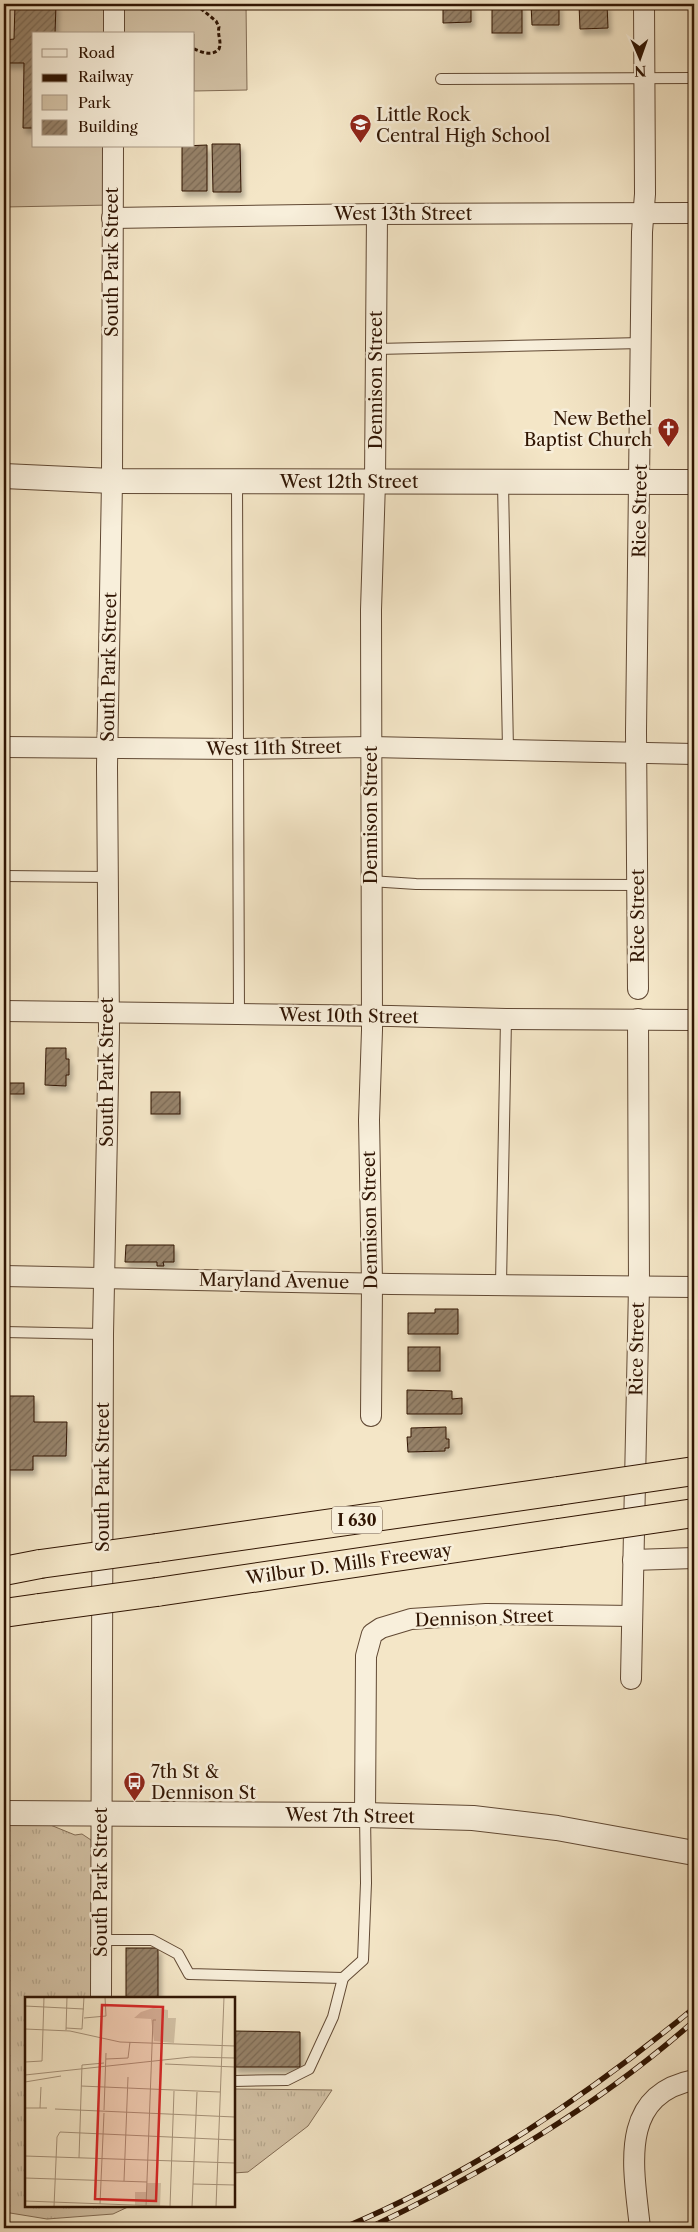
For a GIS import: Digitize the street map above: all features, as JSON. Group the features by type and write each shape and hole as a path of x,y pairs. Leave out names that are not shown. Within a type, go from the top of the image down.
{"highway":[{"name":"I 630","path":"4,1571 40,1564 694,1471"},
{"name":"Wilbur D. Mills Freeway","path":"4,1613 694,1513"}],"street":[{"path":"114,4 114,32"},
{"name":"Rice Street","path":"638,989 639,885 636,754 642,232 644,213 644,4"},
{"name":"South Park Street","path":"101,1997 100,1940 103,1854 101,1814 103,1334 108,1013 107,748 112,482 113,148"},
{"name":"West 13th Street","path":"112,218 377,214 694,213"},
{"name":"Dennison Street","path":"371,1416 372,1282 369,1120 372,1016 370,881 371,610 375,482 377,214"},
{"name":"West 12th Street","path":"4,476 112,482 694,482"},
{"name":"West 11th Street","path":"4,747 238,749 371,747 694,754"},
{"name":"West 10th Street","path":"4,1011 694,1020"},
{"name":"Rice Street","path":"631,1679 638,1286 638,1019"},
{"name":"Maryland Avenue","path":"4,1276 694,1287"},
{"path":"633,1560 694,1558"},
{"name":"Dennison Street","path":"365,1815 366,1656 372,1634 390,1624 432,1617 486,1614 632,1616"},
{"name":"West 7th Street","path":"4,1813 365,1815 473,1818 515,1822 619,1838 694,1853"},
{"path":"640,2228 634,2161 637,2127 651,2103 663,2092 694,2080"}],"lane":[{"path":"441,79 694,78"},
{"path":"376,349 642,343"},
{"path":"237,481 238,1015"},
{"path":"504,483 508,750"},
{"path":"4,876 107,877"},
{"path":"370,881 416,884 639,885"},
{"path":"501,1284 506,1019"},
{"path":"4,1332 103,1334"},
{"path":"235,2080 287,2080 310,2069 333,2017 343,1978 363,1960 366,1883 365,1815"},
{"path":"100,1940 152,1940 178,1954 189,1974 343,1978"}],"path":[{"path":"195,4 216,21 221,41 219,49 212,53 195,49"}],"green space":[{"path":"4,4 246,4 247,90 195,91 195,32 32,32 32,148 113,148 112,205 4,207"},
{"path":"4,1824 48,1824 75,1835 82,1834 91,1840 95,1846 94,1997 25,1997 25,2207 128,2207 113,2214 47,2219 4,2212"},
{"path":"235,2089 332,2090 308,2126 248,2172 235,2173"}],"building":[{"path":"15,4 56,4 55,32 32,32 32,128 23,128 24,63 4,63 5,40 14,39"},
{"path":"443,4 471,4 471,22 443,23"},
{"path":"492,4 522,4 522,33 492,33"},
{"path":"531,4 559,4 559,25 532,25"},
{"path":"579,4 607,4 608,28 580,29"},
{"path":"212,144 240,144 241,192 213,192"},
{"path":"195,145 207,145 207,191 182,191 182,148 195,148"},
{"path":"46,1048 66,1048 66,1059 69,1059 69,1075 66,1075 66,1086 45,1085"},
{"path":"9,1083 24,1083 24,1094 9,1094"},
{"path":"151,1092 180,1092 180,1114 151,1114"},
{"path":"126,1245 174,1245 174,1262 163,1262 164,1266 157,1266 157,1262 125,1262"},
{"path":"435,1309 458,1309 458,1334 408,1334 408,1313 435,1313"},
{"path":"408,1347 440,1347 440,1371 408,1371"},
{"path":"407,1390 452,1391 452,1399 462,1398 462,1414 407,1414"},
{"path":"4,1396 34,1396 34,1422 67,1422 66,1456 33,1456 33,1470 4,1470"},
{"path":"446,1427 446,1439 449,1439 449,1448 445,1448 445,1451 408,1452 407,1437 411,1437 411,1428"},
{"path":"126,1948 158,1948 158,1997 126,1997"},
{"path":"235,2031 300,2032 300,2067 235,2067"}],"railway":[{"path":"343,2228 391,2207 437,2183 527,2131 612,2072 694,2008"},
{"path":"369,2228 455,2184 539,2136 619,2082 694,2021"}],"place":[{"name":"Little Rock Central High School","path":"360,144"},
{"name":"New Bethel Baptist Church","path":"668,448"},
{"name":"7th St & Dennison St","path":"135,1801"}]}
